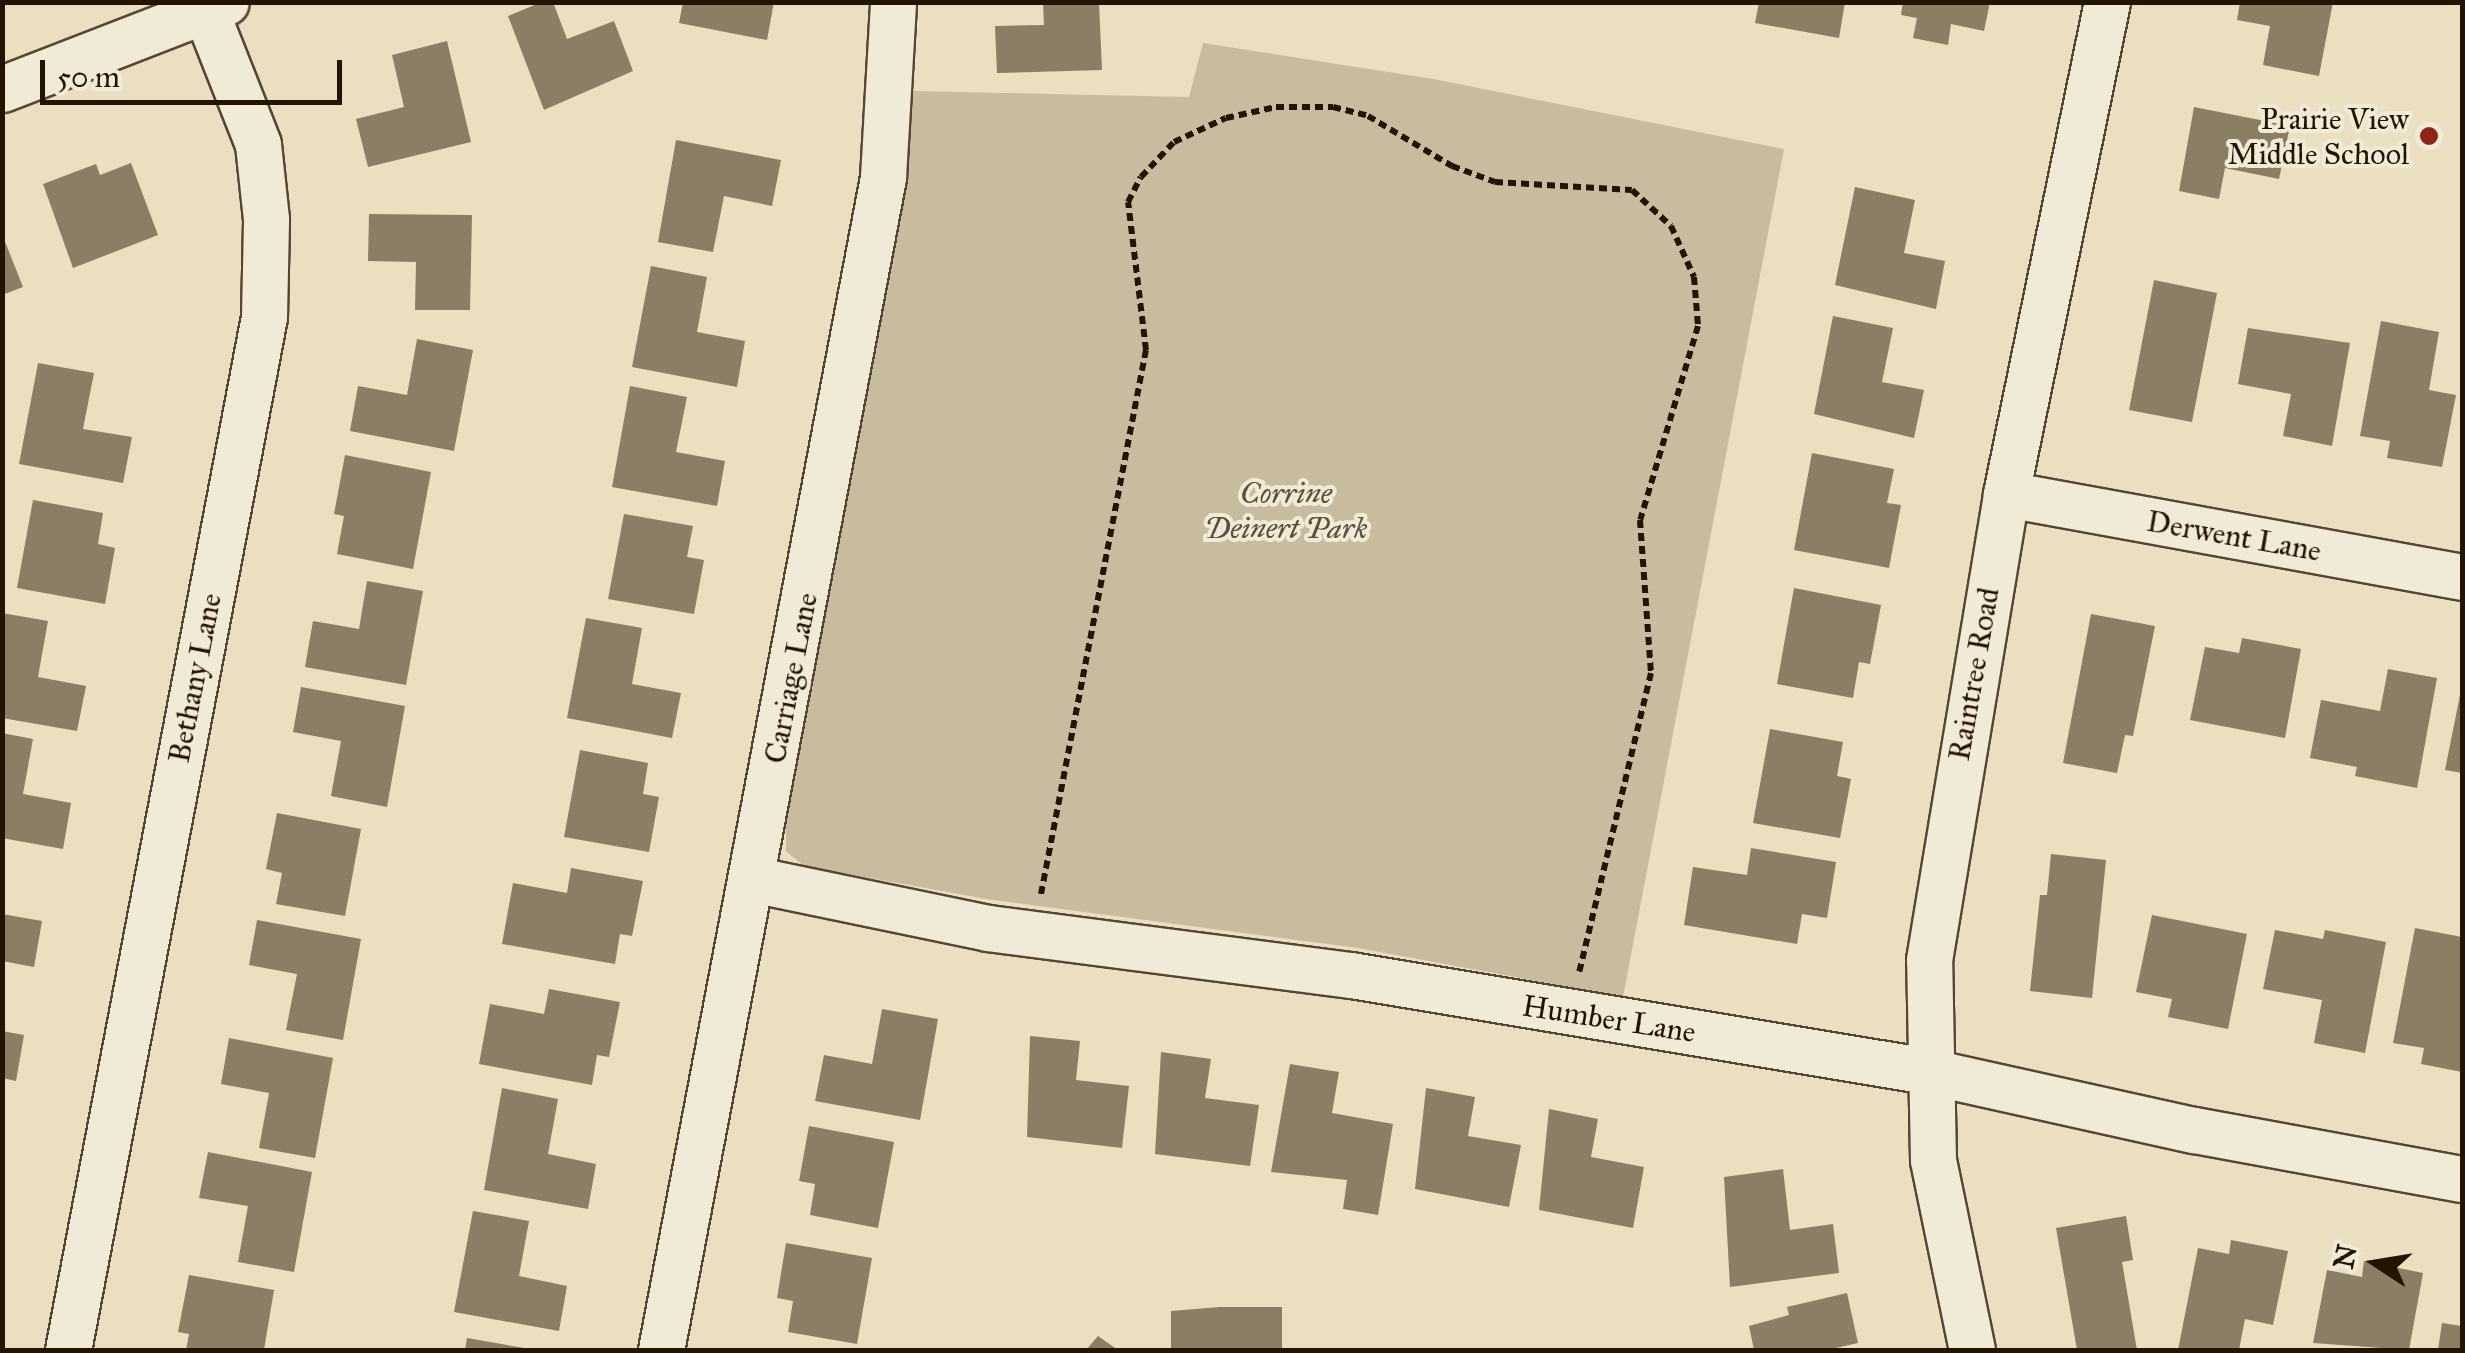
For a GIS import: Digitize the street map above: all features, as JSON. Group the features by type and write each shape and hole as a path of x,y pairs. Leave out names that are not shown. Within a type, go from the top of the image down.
{"street":[{"name":"Carriage Lane","path":"660,1350 883,176 893,2"},
{"name":"Raintree Road","path":"1972,1350 1946,1245 1927,1071 1928,960 1940,870 2006,494 2107,2"},
{"path":"2,89 211,5"},
{"name":"Bethany Lane","path":"68,1350 264,318 266,218 258,144 211,5"},
{"name":"Derwent Lane","path":"2006,494 2462,577"},
{"name":"Humber Lane","path":"752,879 1033,934 1351,975 1927,1071 2194,1130 2462,1179"}],"path":[{"path":"1033,934 1146,350 1126,222 1128,202 1141,177 1174,142 1226,118 1276,107 1333,108 1368,116 1452,166 1495,182 1632,190 1671,226 1694,277 1698,326 1640,520 1652,673 1572,1014"}],"green space":[{"name":"Corrine Deinert Park","path":"1203,43 1433,79 1784,149 1623,997 1358,948 986,899 804,866 786,851 786,810 898,227 913,91 1189,97"}],"building":[{"path":"542,2 553,2 567,39 614,21 633,71 544,110 508,16"},
{"path":"683,2 774,2 767,40 679,23"},
{"path":"1043,2 1099,2 1102,70 997,73 995,26 1044,25"},
{"path":"1759,2 1845,2 1839,38 1755,23"},
{"path":"1903,2 1990,2 1984,31 1951,24 1948,45 1913,38 1917,18 1901,15"},
{"path":"2240,2 2333,2 2319,76 2263,65 2270,26 2237,20"},
{"path":"447,41 471,142 368,167 356,119 404,107 392,55"},
{"path":"2194,107 2290,126 2279,179 2225,168 2219,199 2179,191"},
{"path":"676,140 781,160 772,206 724,196 713,252 658,242"},
{"path":"131,163 158,235 73,268 43,184 96,164 100,175"},
{"path":"1855,187 1915,200 1904,253 1945,261 1936,309 1835,285"},
{"path":"369,214 472,215 470,310 415,310 416,262 368,261"},
{"path":"2,234 23,287 2,295"},
{"path":"651,266 707,277 697,332 745,341 737,387 632,367"},
{"path":"2154,280 2217,293 2192,422 2129,410"},
{"path":"1833,316 1893,328 1882,382 1924,390 1914,438 1814,414"},
{"path":"2381,321 2439,332 2429,390 2456,395 2442,467 2387,458 2390,441 2360,436"},
{"path":"2248,328 2350,343 2332,446 2283,436 2291,394 2238,384"},
{"path":"417,339 473,350 454,451 350,431 358,386 407,395"},
{"path":"38,363 94,373 83,429 132,437 123,483 19,464"},
{"path":"630,386 687,397 676,452 725,461 717,506 612,487"},
{"path":"1812,453 1894,469 1887,503 1901,505 1889,568 1794,550"},
{"path":"345,455 431,472 413,569 337,554 344,516 334,514"},
{"path":"33,500 103,513 98,544 115,548 105,604 17,588"},
{"path":"624,514 693,526 687,557 704,560 694,614 608,599"},
{"path":"367,581 423,591 406,685 305,667 313,621 359,629"},
{"path":"1794,588 1881,605 1870,664 1859,662 1853,698 1777,684"},
{"path":"2,613 48,621 38,677 86,686 77,731 2,718"},
{"path":"2091,614 2155,626 2133,736 2125,735 2117,773 2063,763"},
{"path":"586,618 642,628 632,684 681,693 672,738 567,718"},
{"path":"2242,638 2301,649 2285,738 2190,720 2205,647 2239,653"},
{"path":"2388,669 2437,678 2417,788 2355,776 2357,767 2310,758 2321,700 2380,711"},
{"path":"301,687 405,706 387,807 331,796 341,741 293,732"},
{"path":"2462,690 2462,773 2445,770"},
{"path":"1770,729 1843,742 1837,776 1851,779 1840,838 1753,823"},
{"path":"2,733 33,739 23,794 71,803 63,849 2,838"},
{"path":"580,750 648,763 643,794 659,797 649,852 564,837"},
{"path":"277,813 361,829 345,916 276,904 282,873 266,869"},
{"path":"1751,848 1836,862 1827,918 1802,914 1797,944 1684,925 1693,867 1747,875"},
{"path":"2051,854 2106,860 2092,998 2030,991 2040,895 2047,895"},
{"path":"571,868 643,881 632,936 620,934 615,964 502,944 513,883 567,893"},
{"path":"2,914 42,921 34,967 2,961"},
{"path":"2152,915 2247,934 2228,1029 2168,1017 2172,999 2136,992"},
{"path":"257,920 361,939 343,1040 286,1030 297,974 249,965"},
{"path":"2415,928 2462,937 2462,1072 2421,1064 2424,1048 2393,1043"},
{"path":"2275,930 2323,939 2325,930 2386,942 2365,1053 2314,1043 2322,1000 2263,989"},
{"path":"549,989 620,1002 609,1057 597,1055 592,1085 479,1064 490,1004 544,1014"},
{"path":"882,1009 938,1019 920,1120 815,1101 824,1055 872,1064"},
{"path":"2,1031 24,1035 16,1081 2,1078"},
{"path":"1030,1036 1080,1041 1076,1080 1129,1086 1122,1148 1027,1137"},
{"path":"229,1038 333,1058 315,1158 259,1148 269,1093 221,1084"},
{"path":"1161,1052 1211,1059 1205,1098 1259,1105 1250,1166 1155,1154"},
{"path":"1290,1064 1339,1072 1332,1113 1393,1124 1378,1215 1343,1209 1347,1180 1271,1172"},
{"path":"502,1088 558,1099 548,1154 596,1164 588,1209 484,1190"},
{"path":"1426,1088 1475,1097 1468,1136 1521,1145 1509,1207 1415,1189"},
{"path":"1549,1109 1598,1119 1591,1157 1644,1167 1633,1228 1539,1210"},
{"path":"809,1126 894,1142 878,1228 810,1215 815,1184 799,1181"},
{"path":"208,1152 312,1172 294,1272 238,1262 248,1206 199,1198"},
{"path":"1783,1169 1790,1230 1833,1224 1839,1273 1730,1287 1724,1177"},
{"path":"473,1211 529,1221 519,1276 567,1286 559,1331 454,1312"},
{"path":"2126,1216 2133,1260 2122,1262 2137,1350 2077,1350 2056,1228"},
{"path":"2231,1240 2288,1251 2273,1325 2245,1319 2239,1350 2178,1350 2198,1248 2229,1254"},
{"path":"786,1243 872,1258 857,1344 788,1332 793,1301 777,1298"},
{"path":"2364,1261 2423,1273 2409,1350 2313,1343 2327,1270 2362,1277"},
{"path":"189,1275 274,1290 264,1350 186,1350 189,1334 178,1332"},
{"path":"1847,1293 1858,1343 1827,1350 1754,1350 1749,1326 1789,1315 1787,1307"},
{"path":"1282,1307 1282,1350 1171,1350 1171,1311"},
{"path":"2442,1323 2462,1326 2462,1350 2438,1350"},
{"path":"1098,1336 1118,1350 1086,1350"},
{"path":"467,1338 530,1349 530,1350 465,1350"}],"place":[{"name":"Prairie View Middle School","path":"2429,136"}]}
